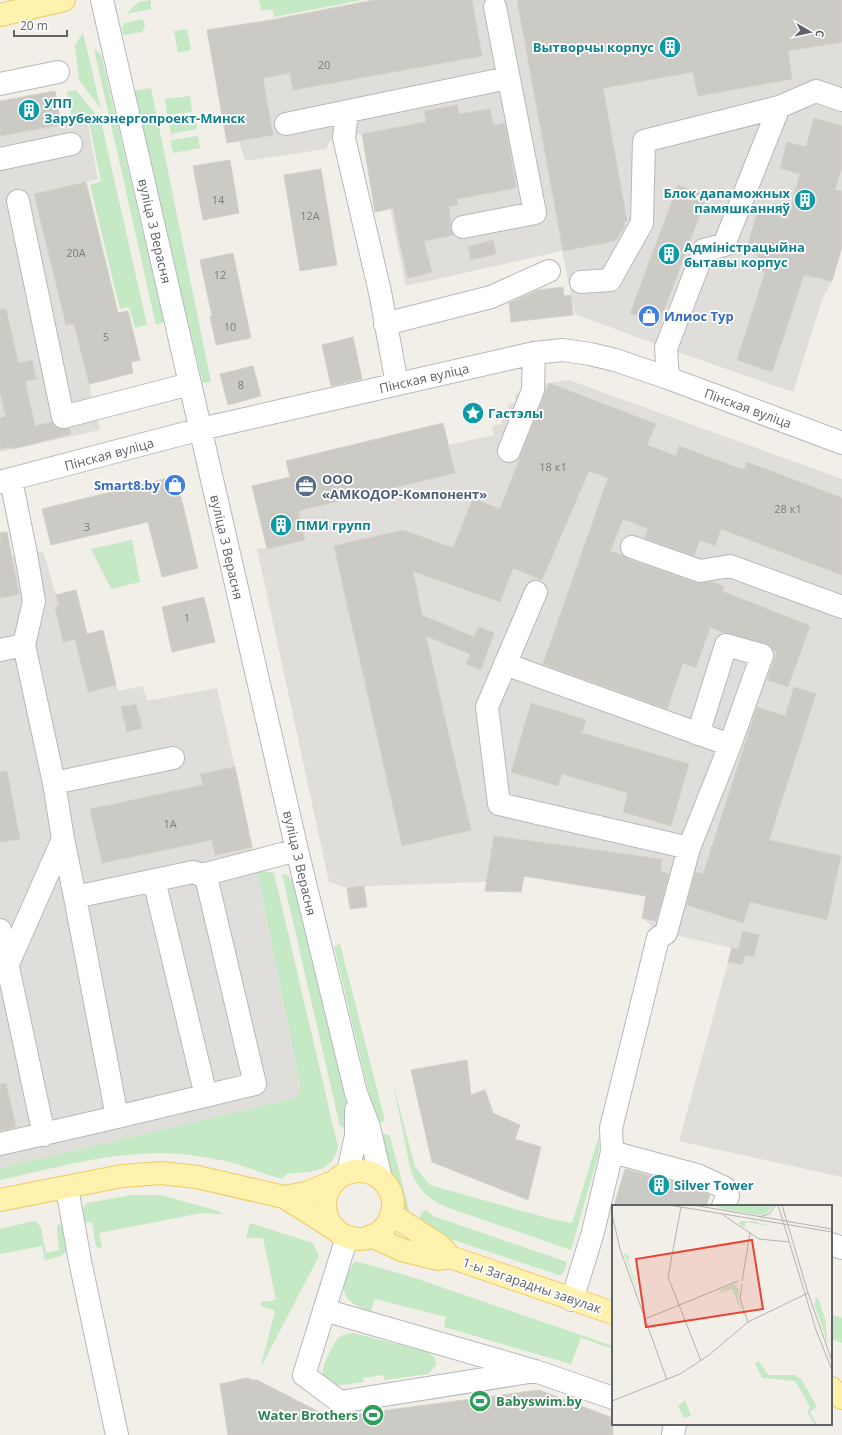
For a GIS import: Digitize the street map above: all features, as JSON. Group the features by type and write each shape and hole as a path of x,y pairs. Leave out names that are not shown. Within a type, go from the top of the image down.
{"main road":[{"path":"0,15 64,0"},
{"path":"0,1200 122,1176 161,1173 197,1177 284,1198 340,1232 364,1239 384,1228 391,1214 392,1199 386,1184 373,1174 365,1171 356,1171 306,1193 284,1198"},
{"path":"340,1232 328,1220 324,1204 329,1188 341,1177"},
{"name":"1-ы Загарадны завулак","path":"391,1214 442,1247 450,1257"},
{"name":"1-ы Загарадны завулак","path":"371,1236 402,1250 438,1259 450,1257 612,1313"},
{"path":"832,1387 842,1391"},
{"path":"832,1388 842,1398"}],"street":[{"name":"вуліца 3 Верасня","path":"102,0 297,850 356,1093 369,1127 381,1179"},
{"path":"463,228 535,213 494,7"},
{"path":"0,84 58,72"},
{"path":"286,124 508,78"},
{"path":"581,282 610,280 642,223 644,141 779,107 816,90 842,100"},
{"path":"668,378 666,348 704,250 724,245 779,107"},
{"path":"347,112 344,138 380,292 397,384"},
{"path":"0,159 71,144"},
{"path":"18,201 63,417 190,384"},
{"path":"385,324 491,297 549,271"},
{"name":"Пінская вуліца","path":"5,481 201,429 534,353 563,350 615,360 668,378 842,443"},
{"path":"509,451 533,390 534,353"},
{"path":"5,481 26,554 34,601 24,645 54,783 63,839 117,1118"},
{"path":"632,547 700,571 730,566 842,607"},
{"path":"536,592 487,707 499,804 689,848"},
{"path":"0,650 24,645"},
{"path":"572,1300 592,1232 612,1152 611,1128 658,938 666,933 689,848 730,745 762,655 726,645 698,734"},
{"path":"505,664 730,745"},
{"path":"54,783 173,758"},
{"path":"7,966 63,839"},
{"path":"202,875 297,850"},
{"path":"0,1144 117,1118 255,1084 207,881 202,875 193,872 75,896"},
{"path":"154,880 206,1096"},
{"path":"0,930 44,1135"},
{"name":"вуліца 3 Верасня","path":"341,1177 356,1136 356,1093"},
{"path":"612,1152 697,1175 725,1188 728,1196 724,1205"},
{"path":"67,1188 80,1262 117,1435"},
{"path":"340,1232 324,1310 304,1375 340,1402 535,1371"},
{"path":"832,1244 842,1248"},
{"path":"324,1310 535,1371 612,1398"},
{"path":"673,1435 675,1425"}],"shaded area":[{"path":"374,0 842,0 842,249 832,281 822,300 793,392 666,348 575,314 562,251 406,286 390,209 375,212 362,134 330,141 326,149 245,161 239,141 227,143 207,30 252,23 256,39 279,34 277,18"},
{"path":"87,120 98,179 86,182 118,313 128,311 140,360 131,362 133,373 89,384 100,430 0,452 0,136"},
{"path":"569,380 842,479 842,1177 679,1141 732,948 666,933 655,929 642,918 646,896 524,876 521,892 485,891 486,882 364,886 347,888 329,882 257,549 267,548 290,477 286,461 443,423 448,445 494,435 492,426 502,424 500,415 509,413 508,405 516,402 515,395 549,383"},
{"path":"43,551 56,595 76,590 86,634 103,630 118,691 143,686 147,701 217,688 255,862 301,1089 296,1098 0,1168 0,560"}],"green space":[{"path":"151,0 151,9 126,14 139,2"},
{"path":"259,0 362,0 274,17 273,10 261,10"},
{"path":"143,19 145,26 142,32 123,35 122,27 125,23"},
{"path":"187,29 191,50 178,53 174,31"},
{"path":"83,33 101,109 79,80 75,45"},
{"path":"94,49 101,54 164,322 156,325"},
{"path":"151,88 211,382 203,383 132,91"},
{"path":"76,90 101,121 147,325 135,328 129,307 120,309 90,185 101,181 88,117 72,120 67,92"},
{"path":"190,96 192,112 167,115 165,99"},
{"path":"195,116 197,129 171,134 168,120"},
{"path":"198,136 200,148 173,153 171,140"},
{"path":"132,540 140,582 111,589 91,549"},
{"path":"257,871 274,873 338,1147 331,1163 311,1172 286,1174 283,1179 223,1160 178,1154 152,1153 101,1158 0,1180 0,1168 296,1098 301,1089"},
{"path":"282,874 288,875 296,888 352,1127 344,1128 340,1126"},
{"path":"340,944 385,1121 376,1123 334,946"},
{"path":"393,1083 415,1167 430,1185 551,1219 572,1223 599,1136 599,1152 571,1250 446,1207 425,1193 417,1184 411,1172"},
{"path":"386,1134 390,1136 409,1210 408,1216 397,1202 391,1186 380,1135"},
{"path":"132,1195 160,1195 215,1210 224,1214 202,1213 99,1233 102,1248 96,1247 92,1222 84,1223 82,1214 84,1207 88,1203"},
{"path":"426,1210 433,1216 567,1262 563,1274 559,1275 423,1230 417,1225 422,1212"},
{"path":"33,1221 37,1222 41,1228 46,1253 59,1250 57,1228 58,1225 64,1223 68,1250 61,1256 45,1260 42,1246 0,1254 0,1229"},
{"path":"250,1223 313,1243 319,1256 260,1369 275,1311 261,1306 261,1302 276,1300 263,1238 246,1238"},
{"path":"355,1261 409,1276 612,1346 612,1349 581,1338 571,1364 444,1327 446,1317 375,1299 371,1311 354,1304 346,1296 344,1285 349,1271"},
{"path":"832,1314 842,1318 842,1343 832,1339"},
{"path":"353,1333 427,1352 435,1358 436,1365 428,1374 385,1380 383,1375 363,1378 364,1382 333,1386 323,1375 326,1360 338,1338"}],"building":[{"path":"374,0 472,0 482,56 293,90 290,73 263,78 273,135 227,143 207,30 277,19"},
{"name":"Вытворчы корпус","path":"517,0 842,0 842,42 788,51 792,79 698,96 693,72 603,88 627,221 624,222 625,227 615,241 563,251"},
{"name":"УПП Зарубежэнергопроект-Минск","path":"55,91 61,125 0,136 0,101"},
{"path":"457,105 459,114 490,109 493,125 505,123 516,188 457,199 458,205 449,207 453,235 424,241 432,272 408,278 393,208 375,212 362,134 426,122 424,111"},
{"path":"814,118 842,126 842,167 835,190 842,191 842,246 832,281 804,275 772,372 737,360 765,272 754,268 758,255 746,251 758,210 787,219 800,174 780,168 787,142 806,147"},
{"path":"230,160 239,213 203,220 193,166"},
{"path":"321,169 337,265 300,271 284,175"},
{"path":"86,182 118,313 128,311 140,360 131,362 133,373 89,384 74,324 66,325 34,194"},
{"name":"Адміністрацыйна бытавы корпус","path":"678,185 707,196 659,324 630,313"},
{"path":"493,240 496,254 471,260 468,247"},
{"path":"233,253 251,338 216,345 210,316 212,316 200,260"},
{"path":"563,287 564,296 571,295 573,315 511,322 509,303 538,290"},
{"path":"0,309 6,309 18,363 32,360 36,379 25,381 35,426 52,422 54,426 59,429 69,428 71,434 13,449 13,447 0,449 0,418 6,416 0,393"},
{"path":"353,337 362,379 331,386 322,345"},
{"path":"253,366 261,396 228,405 220,374"},
{"path":"549,383 656,424 647,445 676,456 679,446 744,470 747,462 842,498 842,575 721,529 715,546 700,540 694,556 645,538 648,529 623,519 610,551 623,555 628,559 696,583 711,582 724,586 722,591 810,626 788,687 767,680 777,652 773,650 771,646 765,643 725,633 710,627 696,668 683,663 667,709 543,664 608,478 589,471 542,580 513,568 500,602 413,571 422,615 474,637 479,627 494,633 481,670 466,664 470,654 426,636 471,830 402,846 334,546 403,530 453,548 473,498 500,509"},
{"path":"443,423 455,473 298,511 305,540 267,549 252,486 290,477 286,461"},
{"path":"176,476 198,568 162,577 148,522 51,545 42,509"},
{"path":"7,532 19,594 0,598 0,533"},
{"path":"76,590 87,634 103,630 116,685 88,692 75,639 63,642 55,607 59,606 56,595"},
{"path":"204,597 215,642 172,652 162,607"},
{"path":"794,687 816,694 769,840 841,856 827,920 750,902 743,923 687,905 695,872 703,874 757,707 785,716"},
{"path":"531,703 586,720 582,733 689,764 671,826 623,812 628,793 562,774 558,786 511,772"},
{"path":"136,704 142,728 127,732 121,707"},
{"path":"235,767 252,847 215,855 212,840 102,863 90,809 203,785 200,774"},
{"path":"7,771 20,839 0,842 0,772"},
{"path":"494,836 662,859 660,871 669,874 656,921 642,918 646,896 524,876 521,892 485,891"},
{"path":"364,886 367,907 350,909 347,888"},
{"path":"743,931 759,935 754,957 745,955 742,965 728,962 732,948 738,950"},
{"path":"467,1060 471,1095 485,1090 493,1113 520,1125 515,1139 541,1147 528,1200 432,1162 411,1070"},
{"path":"6,1083 16,1127 0,1131 0,1084"},
{"name":"Silver Tower","path":"625,1169 693,1187 710,1195 706,1205 614,1205"},
{"path":"247,1378 257,1380 329,1417 539,1390 612,1418 613,1435 228,1435 220,1384"}],"place":[{"name":"Вытворчы корпус","path":"670,47"},
{"name":"УПП Зарубежэнергопроект-Минск","path":"29,110"},
{"name":"Блок дапаможных памяшканняў","path":"805,200"},
{"name":"Адміністрацыйна бытавы корпус","path":"669,254"},
{"name":"Илиос Тур","path":"649,316"},
{"name":"Гастэлы","path":"473,413"},
{"name":"Smart8.by","path":"175,485"},
{"name":"ООО «АМКОДОР-Компонент»","path":"306,486"},
{"name":"ПМИ групп","path":"281,525"},
{"name":"Silver Tower","path":"659,1185"},
{"name":"Babyswim.by","path":"480,1401"},
{"name":"Water Brothers","path":"373,1415"}]}
